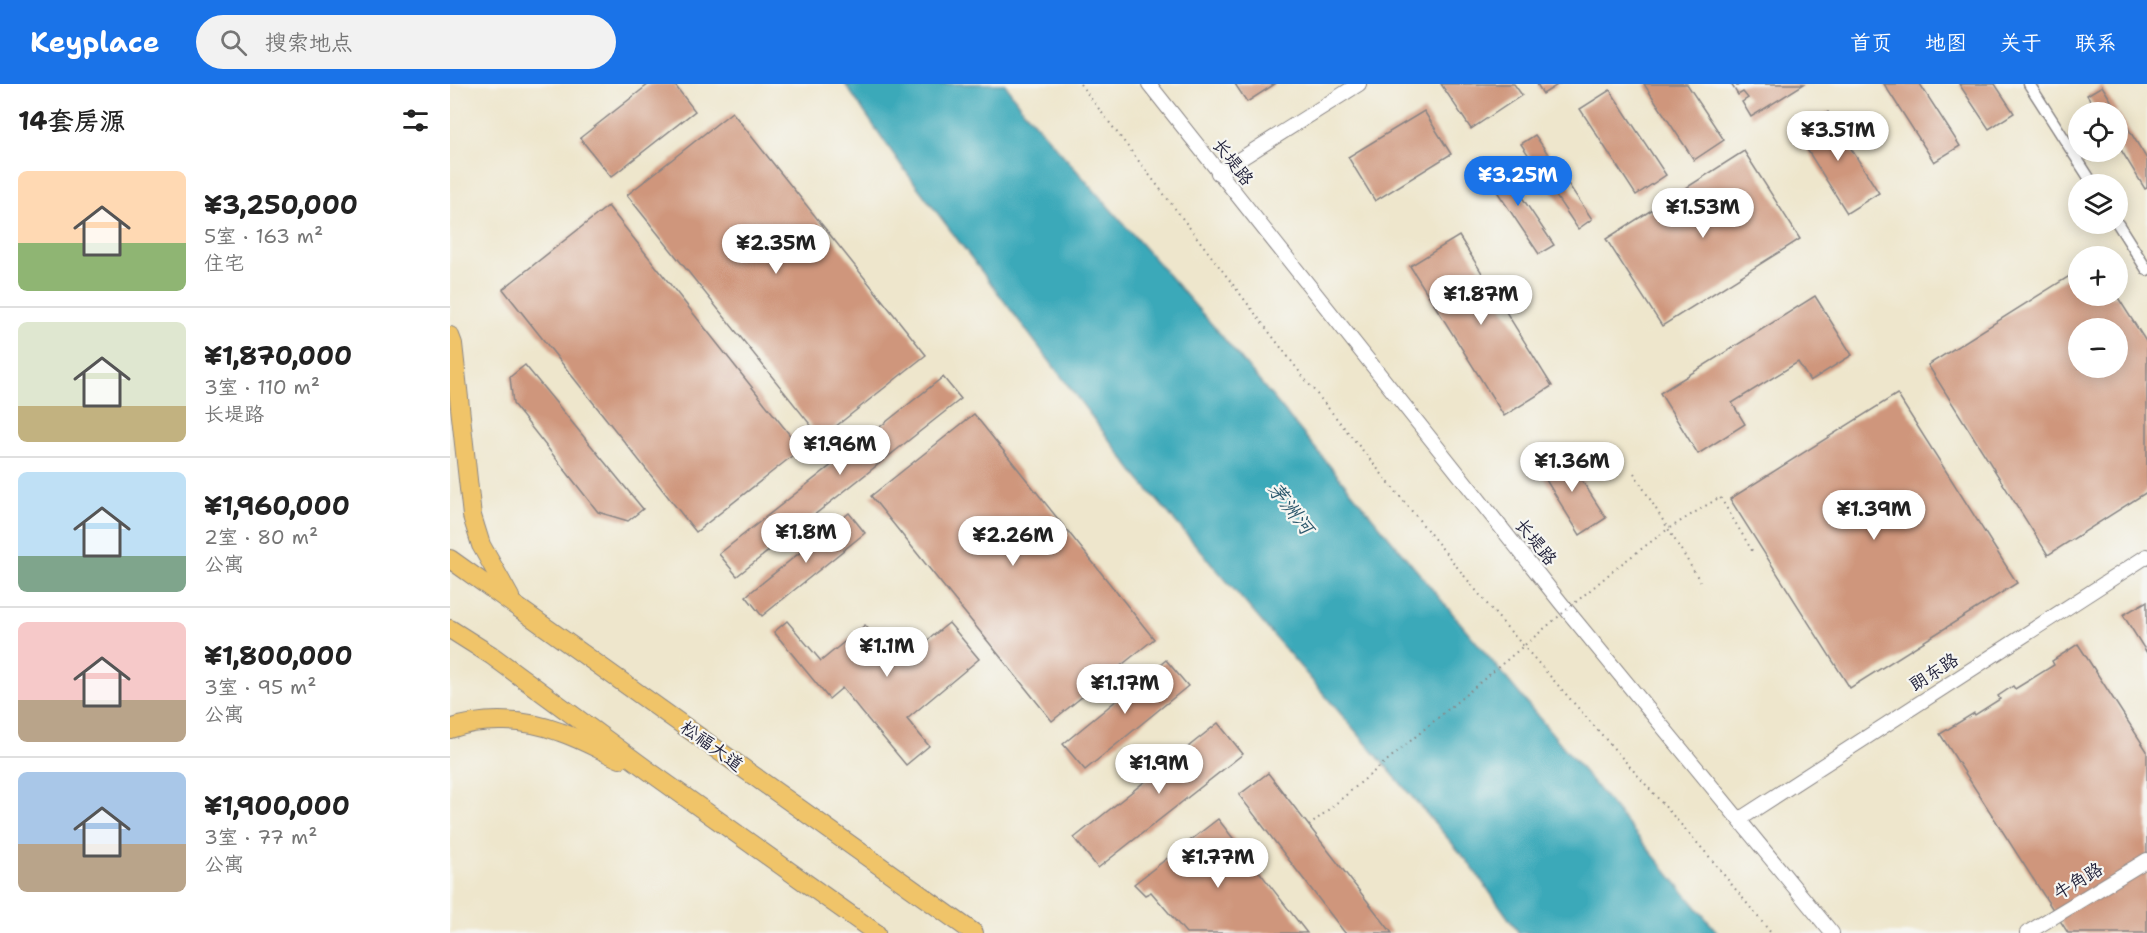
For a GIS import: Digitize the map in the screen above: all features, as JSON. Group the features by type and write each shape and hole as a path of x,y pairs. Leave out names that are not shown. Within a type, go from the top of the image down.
{"main road":[{"path":"450,336 453,344 472,516 481,545 513,604"},
{"name":"松福大道","path":"450,559 974,933"},
{"path":"450,629 491,655 876,933"},
{"path":"450,729 491,720 559,731 653,774"}],"street":[{"name":"长堤路","path":"1149,84 1561,603 1832,933"},
{"path":"1218,173 1359,84"},
{"path":"2030,84 2087,174"},
{"path":"2124,234 2147,270"},
{"name":"朗东路","path":"1740,819 2147,556"},
{"name":"牛角路","path":"2027,933 2147,860"}],"path":[{"path":"1080,84 1308,382 1496,615 1707,854 1771,933"},
{"path":"1634,473 1700,580"},
{"path":"1309,825 1620,566 1668,529 1720,497 1754,554"}],"water":[{"name":"茅洲河","path":"845,84 1005,84 1020,106 1221,335 1718,933 1519,933 1469,863 1139,479 901,165"}],"building":[{"path":"649,84 674,84 695,111 611,177 580,138"},
{"path":"1235,84 1275,84 1247,102"},
{"path":"1441,84 1514,84 1522,95 1471,129"},
{"path":"1537,84 1559,84 1543,94"},
{"path":"1644,84 1687,84 1724,140 1694,160"},
{"path":"1731,84 1737,86 1740,84 1804,84 1751,117 1742,102 1748,98 1743,92 1738,95"},
{"path":"1884,84 1920,84 1960,146 1934,162"},
{"path":"1959,84 1995,84 2014,113 1989,129"},
{"path":"2102,86 2112,102 2092,102 2087,95"},
{"path":"1610,90 1666,175 1636,195 1580,109"},
{"path":"1424,111 1451,154 1375,201 1348,157"},
{"path":"732,112 926,355 821,438 627,195"},
{"path":"1828,112 1879,193 1847,213 1796,132"},
{"path":"2128,128 2147,159 2147,188 2145,189 2128,161"},
{"path":"1535,135 1592,219 1578,229 1521,144"},
{"path":"1744,151 1800,239 1662,326 1606,239"},
{"path":"1497,160 1554,245 1539,254 1482,169"},
{"path":"608,206 801,449 696,532 503,289"},
{"path":"1459,236 1552,386 1504,416 1410,266"},
{"path":"2068,277 2068,306 2123,306 2147,343 2147,492 2048,555 1928,365"},
{"path":"1815,296 1852,355 1810,381 1798,362 1732,403 1745,424 1698,454 1660,393"},
{"path":"525,365 643,509 628,521 598,512 513,404 510,377"},
{"path":"943,377 961,399 737,576 719,554"},
{"path":"1897,394 2017,583 1850,688 1730,499"},
{"path":"974,414 1154,639 1052,721 871,496"},
{"path":"1563,451 1606,518 1580,535 1538,467"},
{"path":"849,513 865,533 762,616 746,596"},
{"path":"2147,601 2147,653 2123,615"},
{"path":"787,621 821,661 865,625 889,654 915,633 924,643 949,623 979,659 907,719 929,746 906,765 842,688 829,699 774,632"},
{"path":"2078,644 2147,751 2147,933 2068,933 1940,734 2000,699 1998,696 2013,686 2015,689 2054,665 2052,661"},
{"path":"1166,660 1188,686 1085,770 1063,744"},
{"path":"1218,723 1243,754 1098,868 1074,838"},
{"path":"1268,773 1392,933 1345,933 1239,795"},
{"path":"1218,819 1307,933 1186,933 1151,892 1145,895 1134,884"}]}
